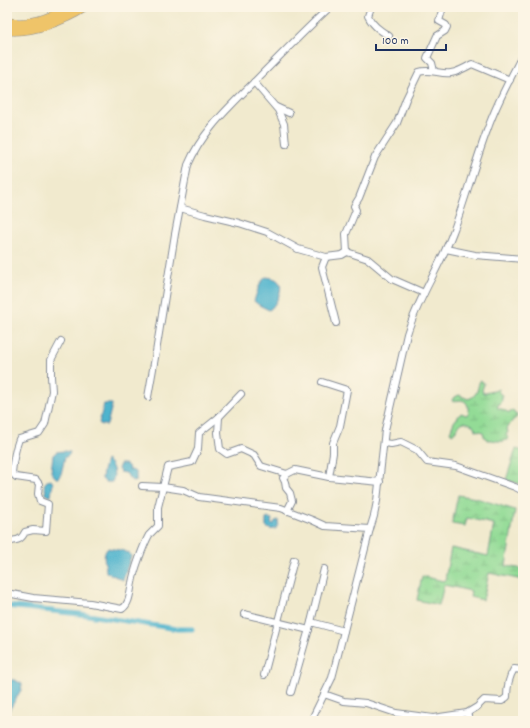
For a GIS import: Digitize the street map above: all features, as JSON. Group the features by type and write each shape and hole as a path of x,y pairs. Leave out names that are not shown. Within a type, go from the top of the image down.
{"highway":[{"path":"7,22 17,24 42,20 72,7"},
{"path":"7,30 12,31 54,23 78,12 85,7"}],"street":[{"path":"148,397 175,234 188,165 192,155 212,124 311,24 330,7"},
{"path":"371,7 368,16 370,21 378,29 389,36"},
{"path":"434,72 432,63 427,58 437,36 445,31 447,26 439,21 443,7"},
{"path":"311,721 332,678 374,516 380,482 385,430 410,322 454,231 488,128 499,100 523,54"},
{"path":"347,252 346,234 356,210 354,206 376,157 397,122 419,72 450,74 472,64 510,80"},
{"path":"254,82 278,110 284,124 286,144"},
{"path":"274,106 289,113"},
{"path":"180,208 239,223 267,232 298,248 326,257 342,255 347,252 368,259 392,279 424,293"},
{"path":"446,249 474,255 523,260"},
{"path":"326,257 322,267 336,323"},
{"path":"7,542 18,540 25,532 33,530 46,531 48,504 40,501 38,494 39,484 36,480 16,477 12,473 19,439 39,433 45,424 52,391 51,360 61,341"},
{"path":"322,382 348,390 340,426 333,442 333,454 329,476"},
{"path":"7,594 90,603 122,609 125,608 129,601 132,581 142,550 150,534 158,526 158,507 168,467 192,462 198,449 199,433 219,416 240,394"},
{"path":"219,416 218,433 220,449 227,454 241,449 254,455 261,466 287,474"},
{"path":"384,443 392,444 401,442 417,450 427,462 456,466 523,491"},
{"path":"287,510 292,501 283,478 295,470 380,482"},
{"path":"142,486 183,490 199,497 281,508 325,526 370,529"},
{"path":"264,675 294,560"},
{"path":"291,692 309,630 324,569"},
{"path":"244,614 309,630"},
{"path":"311,622 344,631"},
{"path":"324,694 344,701 366,703 396,713 433,718 467,713 484,700 502,701 507,697 510,677 514,669 523,670"},
{"path":"467,713 470,721"}],"green space":[{"path":"480,380 484,384 482,390 483,393 498,389 499,393 502,395 502,400 497,407 498,408 510,413 512,410 517,415 507,429 508,432 506,435 508,439 506,440 487,440 483,432 475,430 473,425 469,423 463,422 454,433 452,434 450,432 454,422 461,413 466,415 469,414 466,402 458,400 453,402 453,398 459,395 468,399 474,396 477,392"},
{"path":"516,449 523,451 523,476 521,484 506,480"},
{"path":"458,495 476,498 515,510 506,566 523,569 523,580 489,573 483,600 470,597 471,591 444,585 439,605 417,600 422,576 443,581 445,580 451,548 488,556 494,524 467,518 465,526 452,524"}],"water":[{"path":"266,277 278,281 281,287 274,306 269,310 254,301 260,285"},
{"path":"104,404 112,405 107,425 101,425 99,423"},
{"path":"56,452 70,452 69,455 65,457 61,474 58,478 56,478 51,472 53,455"},
{"path":"106,460 113,470 114,476 112,482 106,482 102,479"},
{"path":"120,464 125,464 128,466 129,470 136,473 136,482 130,480 126,473 120,472 118,469"},
{"path":"51,480 53,483 51,496 48,496 44,493 46,491 44,484"},
{"path":"266,519 272,519 271,523 273,524 278,520 278,526 275,529 269,529 266,527"},
{"path":"108,548 124,551 129,553 131,556 123,580 106,572 104,556"},
{"path":"7,677 10,680 15,680 22,684 21,690 7,714"}],"waterway":[{"path":"7,606 88,615 177,629 192,629"}]}
